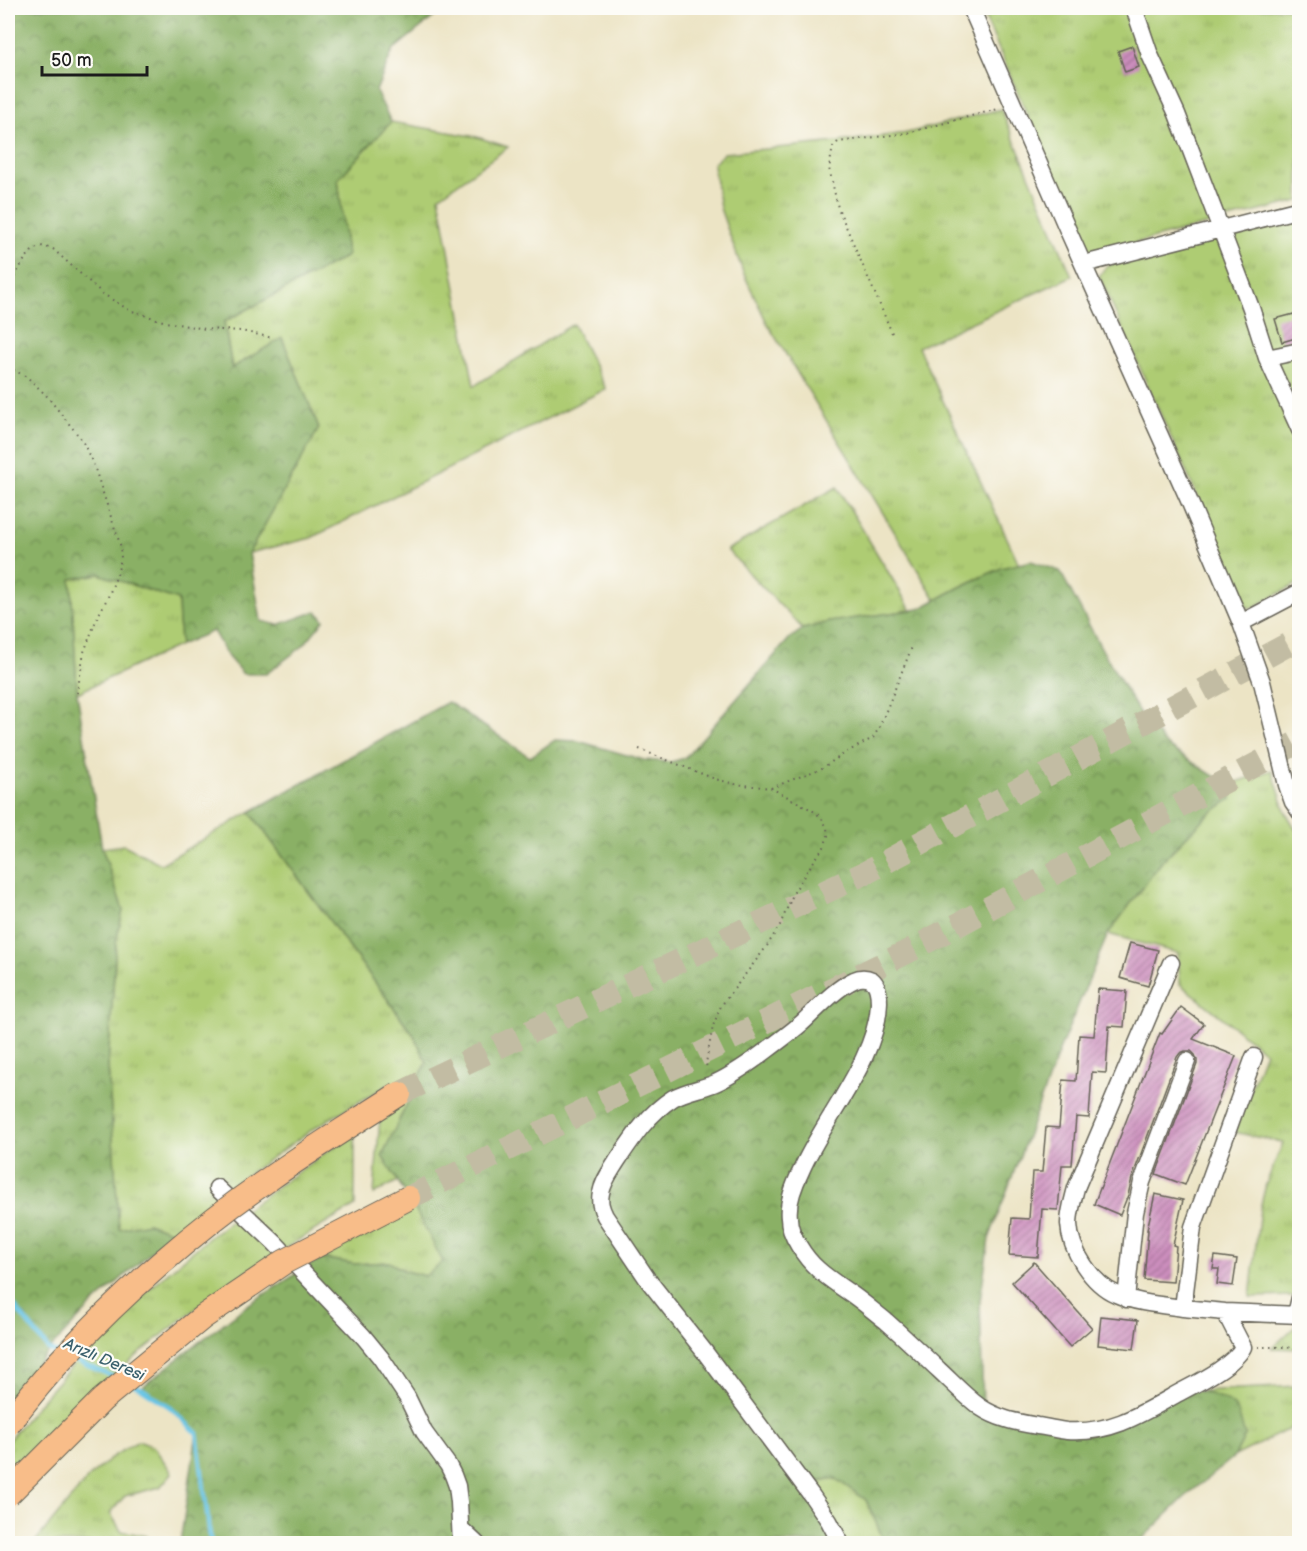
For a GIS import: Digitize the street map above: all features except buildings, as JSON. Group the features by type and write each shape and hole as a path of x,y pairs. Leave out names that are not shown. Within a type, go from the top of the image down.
{"highway":[{"path":"8,1425 64,1357 118,1303 169,1257 269,1178 399,1094"},
{"path":"8,1494 102,1400 203,1317 284,1262 408,1198"}],"street":[{"path":"971,8 1241,623 1262,682 1287,785 1299,812"},
{"path":"1134,8 1150,55 1177,114 1221,229 1267,358 1299,430"},
{"path":"1084,264 1299,209"},
{"path":"1267,358 1299,351"},
{"path":"1241,623 1299,592"},
{"path":"1170,963 1076,1188 1069,1226 1075,1249 1097,1283 1126,1299 1226,1312 1298,1309"},
{"path":"841,1544 829,1521 770,1437 648,1280 605,1216 600,1206 600,1194 604,1182 632,1138 656,1111 674,1098 715,1083 741,1068 781,1040 850,982 858,978 868,978 875,983 879,992 875,1032 851,1084 805,1161 789,1204 789,1218 799,1246 821,1274 876,1313 983,1409 1009,1421 1066,1431 1112,1426 1134,1418 1235,1359 1243,1347 1226,1312"},
{"path":"1183,1308 1193,1227 1254,1057"},
{"path":"1126,1299 1135,1213 1142,1182 1187,1060"},
{"path":"217,1188 275,1243 381,1358 406,1397 424,1432 453,1475 457,1486 461,1536 477,1544"}],"path":[{"path":"892,333 838,208 829,168 833,147 838,142 907,133 1014,106"},
{"path":"8,287 25,259 33,250 41,246 52,249 103,294 129,310 166,322 273,338"},
{"path":"8,367 27,377 46,395 82,441 94,466 120,544 121,558 117,575 84,652 77,693"},
{"path":"771,788 822,768 873,738 912,648"},
{"path":"639,749 715,779 771,788 812,810 822,818 827,828 828,836 825,847 794,892 780,925 767,946 721,1006 713,1026 706,1063 709,1085"},
{"path":"1243,1347 1299,1349"}],"green space":[{"path":"8,8 440,8 435,16 393,50 376,91 391,122 338,179 347,256 224,322 232,368 282,338 319,428 249,553 261,621 278,625 317,611 324,620 303,646 266,674 243,674 228,657 213,631 180,645 178,600 99,574 71,579 77,693 102,848 123,910 116,942 108,1066 119,1229 148,1223 173,1232 91,1306 49,1350 8,1401"},
{"path":"981,8 1299,8 1299,201 1088,255"},
{"path":"1001,109 1072,276 918,347 1019,564 977,579 936,600 768,325 743,272 720,208 713,164 724,153 907,133"},
{"path":"391,122 477,137 508,147 439,197 474,386 573,324 606,389 311,538 249,553 319,428 282,338 232,368 224,322 347,256 338,179"},
{"path":"1299,217 1299,583 1252,608 1247,607 1243,599 1099,276 1105,268 1114,263"},
{"path":"837,487 911,610 829,622 803,629 727,550"},
{"path":"1031,561 1060,571 1140,714 1167,746 1228,785 1231,799 1209,814 1163,860 1108,934 1059,1051 989,1239 980,1301 983,1408 1090,1430 1185,1389 1199,1391 1229,1402 1238,1412 1245,1436 1235,1456 1185,1497 1141,1540 1134,1544 885,1543 866,1500 836,1479 804,1484 841,1543 180,1543 197,1433 170,1407 141,1388 249,1304 321,1258 355,1264 389,1262 405,1271 425,1276 443,1262 414,1207 382,1156 427,1062 413,1034 250,812 448,702 530,757 555,740 578,741 644,760 671,762 685,758 789,639 803,629 829,622 919,609 1001,568"},
{"path":"99,574 178,600 180,645 77,693 71,579"},
{"path":"1272,770 1286,813 1300,836 1300,1258 1295,1296 1250,1297 1260,1209 1266,1184 1283,1143 1234,1132 1265,1052 1180,984 1178,953 1108,934 1163,860 1209,814 1231,799 1228,785"},
{"path":"250,812 413,1034 427,1062 382,1156 398,1181 374,1194 380,1117 403,1101 391,1083 319,1125 235,1183 173,1232 148,1223 119,1230 108,1066 116,942 123,910 102,848 124,845 161,864"},
{"path":"355,1132 355,1206 246,1273 172,1327 87,1399 8,1477 8,1441 103,1333 210,1237"},
{"path":"414,1207 444,1262 425,1276 405,1271 389,1262 355,1264 321,1258"},
{"path":"1299,1323 1299,1349 1272,1348"},
{"path":"1299,1386 1299,1424 1235,1456 1245,1436 1223,1399 1200,1391"},
{"path":"138,1441 154,1447 172,1473 160,1487 125,1496 110,1513 121,1531 147,1536 148,1543 34,1543 89,1477 115,1455"},
{"path":"836,1479 866,1500 885,1543 841,1543 804,1485"}],"waterway":[{"name":"Arızlı Deresi","path":"8,1298 49,1350 57,1353"},
{"name":"Arızlı Deresi","path":"73,1360 115,1377"},
{"name":"Arızlı Deresi","path":"134,1385 170,1407 197,1433 211,1544"}],"tunnel":[{"path":"399,1094 867,872 1300,638"},
{"path":"408,1198 909,951 1300,741"}]}
